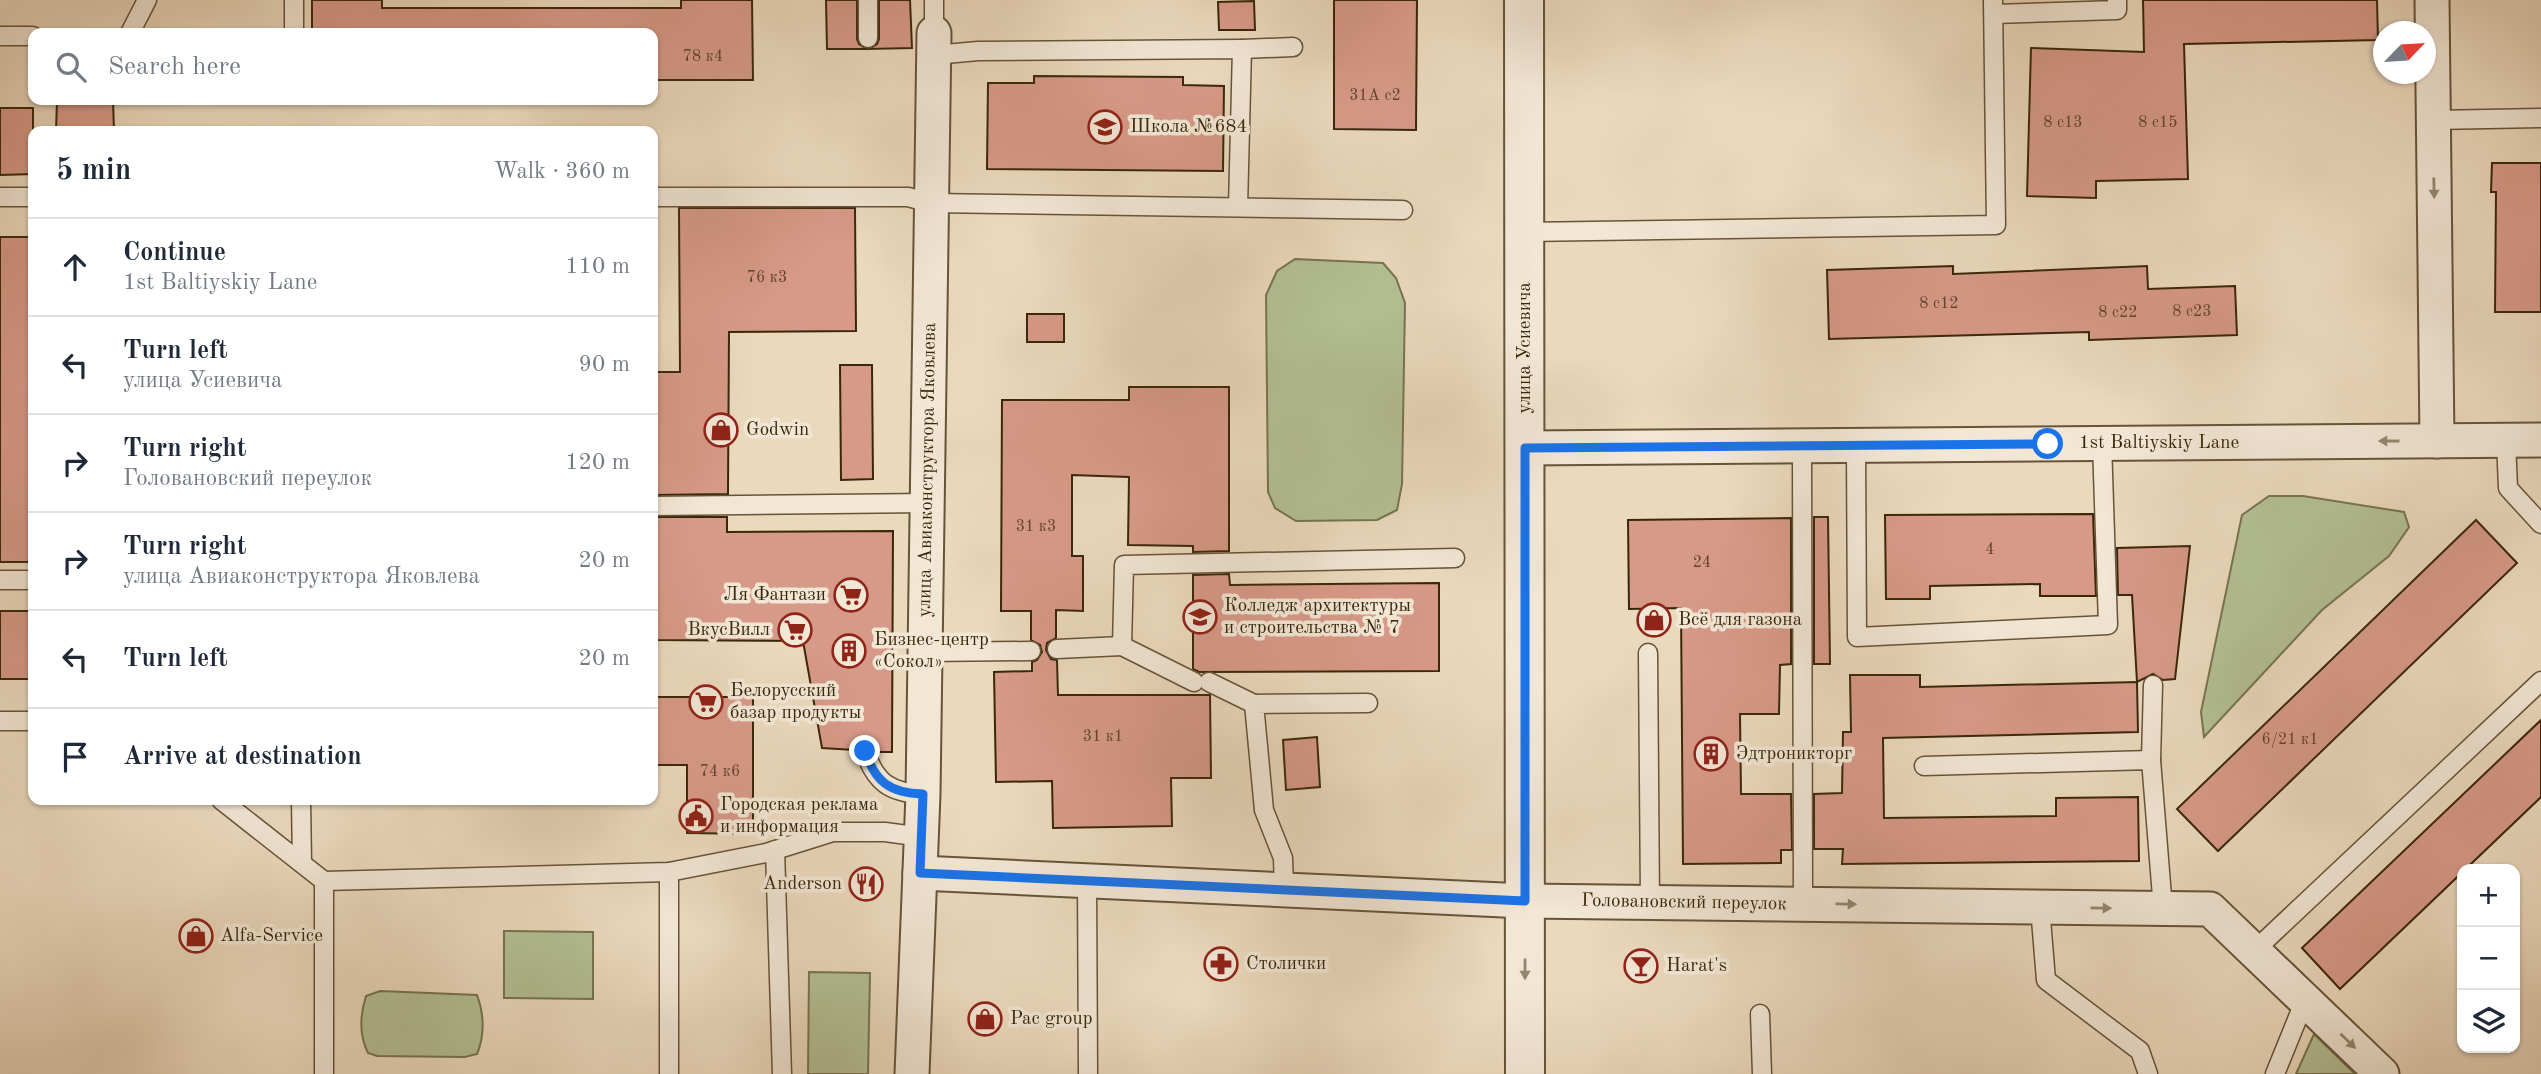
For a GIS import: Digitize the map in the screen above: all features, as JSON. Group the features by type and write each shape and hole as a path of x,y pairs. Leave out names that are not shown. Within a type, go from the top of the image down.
{"street":[{"name":"улица Усиевича","path":"1524,0 1525,1074"},
{"path":"2432,0 2437,441"},
{"name":"улица Авиаконструктора Яковлева","path":"912,1074 923,794 934,44"},
{"name":"1st Baltiyskiy Lane","path":"1525,448 2541,440"},
{"name":"Головановский переулок","path":"920,873 1525,901 2210,909 2382,1074"}],"lane":[{"path":"133,28 147,0"},
{"path":"294,0 294,28"},
{"path":"868,0 868,38"},
{"path":"934,0 934,44 978,51 1293,47"},
{"path":"1525,232 1996,225 1994,7 2117,10 2117,0"},
{"path":"0,36 28,36"},
{"path":"1238,207 1242,49"},
{"path":"2434,120 2541,118"},
{"path":"0,197 28,197"},
{"path":"658,197 908,197 932,202 1403,210"},
{"path":"2507,440 2508,488 2541,523"},
{"path":"1856,445 1857,637 2108,625 2102,443"},
{"path":"1802,446 1803,904"},
{"path":"658,506 927,503"},
{"path":"1122,646 1124,565 1455,558"},
{"path":"0,580 28,580"},
{"path":"1057,649 1122,646 1254,704 1368,703"},
{"path":"925,652 1031,651"},
{"path":"1648,653 1650,902"},
{"path":"2254,951 2541,681"},
{"path":"2153,685 2151,760 2163,909"},
{"path":"1254,704 1264,810 1283,858 1284,890"},
{"path":"0,721 28,721"},
{"path":"865,751 871,770 889,787 901,793 923,794"},
{"path":"1924,766 2151,760"},
{"path":"227,805 324,881 668,872 775,850 834,832 885,832 922,837"},
{"path":"301,805 302,863"},
{"path":"775,850 782,1074"},
{"path":"668,872 669,1074"},
{"path":"1087,880 1088,1074"},
{"path":"324,881 324,1074"},
{"path":"2040,907 2046,980 2140,1051 2148,1074"},
{"path":"2275,1074 2305,1000"},
{"path":"1760,1014 1762,1074"}],"green space":[{"path":"1295,259 1383,263 1396,278 1405,303 1402,484 1397,510 1377,520 1296,521 1275,508 1268,492 1266,295 1277,271"},
{"path":"2269,496 2303,496 2404,512 2409,527 2389,556 2322,610 2204,737 2201,712 2242,515"},
{"path":"504,931 593,932 593,999 504,998"},
{"path":"809,972 870,973 868,1074 808,1074"},
{"path":"380,991 477,995 483,1024 477,1054 465,1057 377,1056 368,1053 361,1025 363,1010 366,996"},
{"path":"2314,1034 2355,1074 2296,1074"}],"building":[{"path":"312,0 382,0 382,8 681,8 681,0 752,0 753,80 658,80 658,28 312,28"},
{"path":"826,0 857,0 857,39 859,44 867,49 827,49"},
{"path":"879,0 910,0 912,48 869,49 877,44 879,39"},
{"path":"1334,0 1417,0 1416,130 1334,129"},
{"path":"2143,0 2377,0 2378,21 2373,21 2373,40 2184,44 2188,179 2096,181 2096,198 2027,196 2031,48 2144,52"},
{"path":"1254,1 1255,30 1219,30 1218,2"},
{"name":"Школа №684","path":"1034,76 1183,77 1183,85 1224,86 1223,171 987,169 988,83 1034,83"},
{"path":"57,105 113,105 114,126 56,126"},
{"path":"0,108 33,108 33,126 28,126 28,174 0,175"},
{"path":"2492,163 2541,163 2541,312 2495,312 2496,192 2491,192"},
{"path":"679,208 855,208 856,331 729,332 728,494 658,495 658,372 680,372"},
{"path":"0,237 28,237 28,562 0,562"},
{"path":"1953,266 1953,274 2147,266 2148,289 2235,286 2237,335 2089,340 2089,332 1829,339 1827,270"},
{"path":"1027,314 1064,314 1064,342 1027,342"},
{"path":"840,365 872,365 873,479 841,480"},
{"path":"1129,387 1229,387 1229,551 1193,552 1193,546 1128,545 1129,477 1072,475 1072,556 1083,556 1083,611 1056,610 1056,638 1047,643 1046,650 1051,659 1057,660 1058,695 1210,695 1211,778 1171,778 1172,826 1053,828 1052,781 996,782 994,672 1032,671 1032,662 1037,660 1042,652 1040,645 1031,640 1031,611 1001,611 1002,400 1129,400"},
{"path":"2093,514 2096,596 2040,596 2040,584 1930,586 1930,599 1886,599 1885,515"},
{"name":"Бизнес-центр «Сокол»","path":"658,517 727,517 727,532 893,531 892,752 877,752 873,743 866,740 857,743 854,750 822,748 803,641 658,640"},
{"path":"1814,517 1828,517 1830,664 1814,664"},
{"path":"1791,518 1791,664 1780,665 1779,714 1740,714 1741,794 1791,794 1792,850 1781,850 1781,863 1683,864 1681,608 1629,609 1628,520"},
{"path":"2476,520 2517,563 2218,851 2177,809"},
{"path":"2190,546 2175,679 2163,680 2153,674 2137,682 2132,595 2118,595 2117,548"},
{"path":"1229,574 1230,585 1439,583 1439,671 1199,672 1193,669 1193,575"},
{"path":"0,611 28,611 28,679 0,679"},
{"path":"1850,675 1920,675 1920,687 2137,682 2138,732 1883,738 1884,818 2056,816 2056,798 2138,797 2139,861 1842,864 1843,849 1814,849 1814,794 1842,793 1843,732 1851,732"},
{"path":"658,697 753,697 753,834 687,833 687,765 658,765"},
{"path":"2541,720 2541,797 2471,864 2457,864 2457,877 2340,989 2302,948"},
{"path":"1317,737 1320,787 1286,790 1283,740"}],"place":[{"name":"Школа №684","path":"1105,127"},
{"name":"Godwin","path":"721,430"},
{"name":"Ля Фантази","path":"851,595"},
{"name":"Колледж архитектуры и строительства № 7","path":"1200,617"},
{"name":"Всё для газона","path":"1654,620"},
{"name":"ВкусВилл","path":"795,630"},
{"name":"Бизнес-центр «Сокол»","path":"849,651"},
{"name":"Белорусский базар продукты","path":"706,702"},
{"name":"Эдтроникторг","path":"1711,754"},
{"name":"Городская реклама и информация","path":"696,816"},
{"name":"Anderson","path":"866,884"},
{"name":"Alfa-Service","path":"196,936"},
{"name":"Столички","path":"1221,964"},
{"name":"Harat's","path":"1641,966"},
{"name":"Pac group","path":"985,1019"}],"route":[{"path":"865,751 871,770 889,787 901,793 923,794 920,873 1525,901 1525,448 2048,444"}]}
